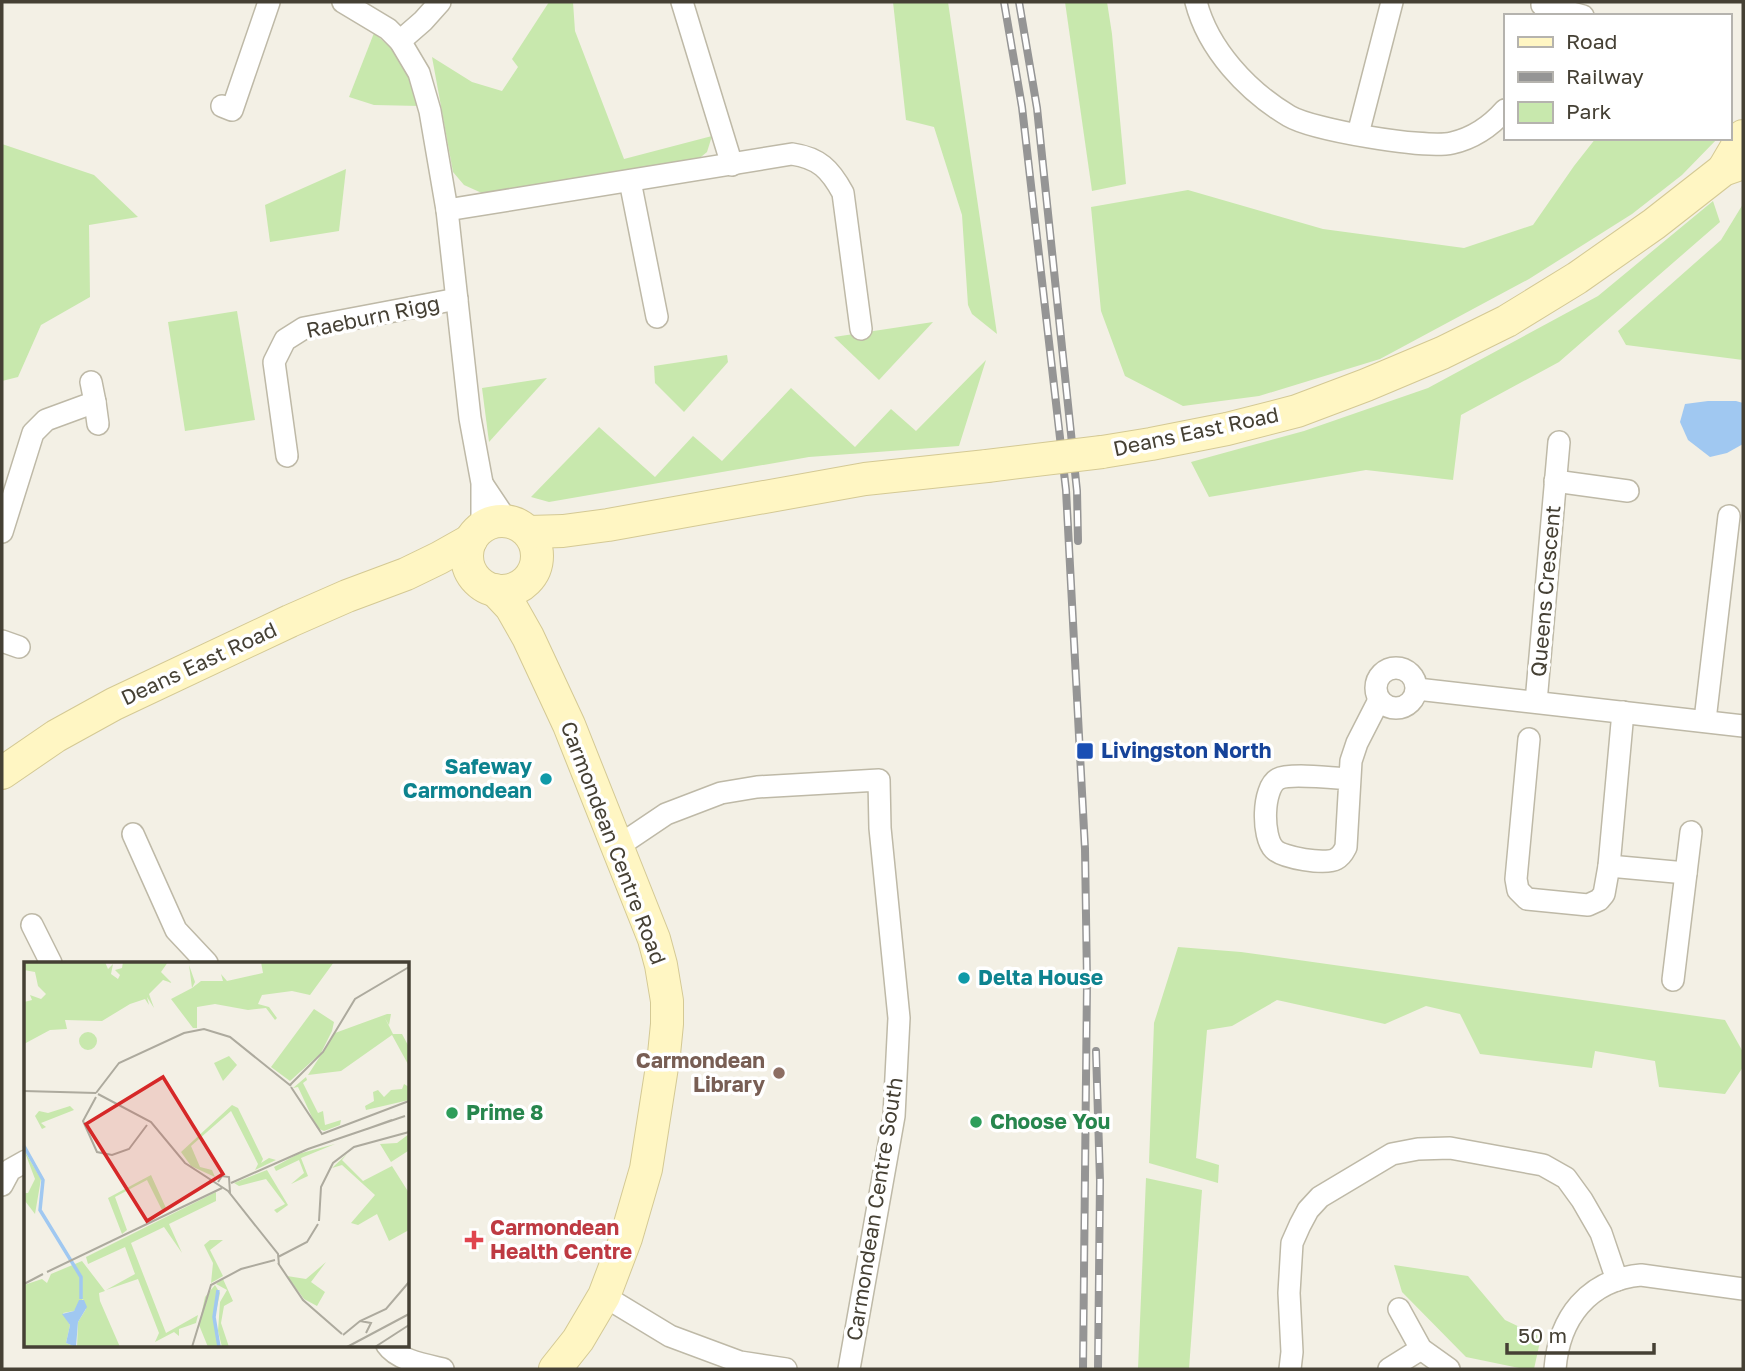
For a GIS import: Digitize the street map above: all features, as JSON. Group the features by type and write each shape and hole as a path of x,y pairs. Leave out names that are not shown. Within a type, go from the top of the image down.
{"street":[{"path":"222,106 232,110 270,2"},
{"name":"Raeburn Rigg","path":"343,2 388,29 400,41 419,73 430,111 447,210 470,418 482,483 497,530"},
{"path":"400,41 440,2"},
{"path":"682,2 732,164"},
{"path":"1196,2 1208,35 1229,64 1254,91 1290,117 1321,127 1358,134 1425,144 1450,144 1475,136 1494,123 1504,111"},
{"path":"1358,134 1392,2"},
{"path":"1541,8 1572,14"},
{"name":"Deans East Road","path":"2,773 56,736 114,704 290,621 406,574 497,530 563,531 865,479 1151,444 1227,429 1297,411 1366,386 1507,321 1577,278 1733,167 1743,136"},
{"path":"447,210 732,164 792,155 804,156 833,174 843,193 861,329"},
{"path":"630,181 657,317"},
{"name":"Raeburn Rigg","path":"288,456 274,362 285,340 304,328 457,299"},
{"path":"2,532 33,433 46,420 93,392 98,424"},
{"name":"Queens Crescent","path":"1536,702 1559,442"},
{"name":"Queens Crescent","path":"1555,481 1628,491"},
{"path":"1704,720 1729,516"},
{"name":"Deans East Road","path":"532,572 566,546 608,525"},
{"path":"497,530 535,542 538,553 532,572 517,588 502,591 485,584 470,570 468,550 497,530"},
{"name":"Carmondean Centre Road","path":"528,637 526,601 532,572"},
{"name":"Deans East Road","path":"406,574 442,575 485,584"},
{"name":"Carmondean Centre Road","path":"485,584 511,607 569,724 654,939 667,1001 664,1054 646,1169 626,1238 604,1296 578,1340 555,1369"},
{"path":"1404,669 1415,680 1417,689 1413,700 1406,706 1389,705 1376,694 1377,680 1386,670 1404,669"},
{"name":"Queens Crescent","path":"1417,689 1743,726"},
{"path":"1349,779 1292,776 1279,778 1271,786 1267,796 1266,829 1268,841 1275,851 1316,861 1334,861 1342,855 1346,846 1351,761 1369,721 1389,705"},
{"path":"1529,739 1516,879 1518,890 1527,899 1588,905 1599,900 1604,894 1623,712"},
{"name":"Carmondean Centre South","path":"617,848 666,814 721,793 757,787 879,780 881,840 899,1018 897,1066 894,1116 849,1369"},
{"path":"1674,980 1691,832"},
{"path":"133,834 176,930 206,962"},
{"path":"1608,866 1686,873"},
{"path":"32,925 50,962"},
{"path":"1290,1369 1292,1352 1289,1293 1292,1243 1300,1225 1308,1210 1321,1197 1392,1154 1419,1149 1450,1148 1543,1164 1566,1178 1582,1200 1601,1233 1617,1280"},
{"path":"2,1185 10,1170 24,1162"},
{"path":"1555,1369 1561,1336 1574,1310 1594,1290 1617,1280 1641,1275 1743,1289"},
{"path":"604,1296 670,1336 740,1362 786,1369"},
{"path":"1399,1309 1421,1349 1449,1369"},
{"path":"388,1346 390,1350 414,1362 443,1369"},
{"path":"1389,1369 1421,1349"}],"green space":[{"path":"549,2 573,2 575,31 624,159 712,136 707,152 696,161 484,194 464,185 453,172 432,57 472,82 502,91 518,67 512,59"},
{"path":"893,2 948,2 997,334 972,314 968,305 962,215 934,127 906,120"},
{"path":"1065,2 1107,2 1126,184 1092,191"},
{"path":"374,33 390,47 410,76 420,106 374,105 349,97"},
{"path":"1594,140 1716,140 1682,175 1632,214 1529,279 1380,359 1259,396 1183,406 1125,376 1101,311 1091,207 1188,190 1323,229 1464,248 1533,225"},
{"path":"2,144 94,175 138,217 89,225 90,297 41,325 18,377 2,381"},
{"path":"346,169 339,231 270,242 265,205"},
{"path":"1713,201 1720,222 1559,362 1461,415 1453,480 1366,470 1209,497 1191,462 1304,431 1428,388 1598,296"},
{"path":"1743,204 1743,360 1626,345 1618,331 1721,240"},
{"path":"237,311 255,420 185,431 168,322"},
{"path":"933,322 879,380 834,337"},
{"path":"727,355 728,362 684,412 655,383 654,366"},
{"path":"986,360 959,446 809,457 549,502 531,497 599,427 655,477 693,436 722,461 791,388 855,447 891,409 916,431"},
{"path":"547,378 489,442 482,388"},
{"path":"1178,947 1241,952 1725,1020 1743,1052 1743,1067 1725,1094 1659,1087 1655,1061 1595,1051 1592,1068 1480,1054 1460,1014 1426,1006 1385,1024 1277,1000 1232,1026 1207,1030 1196,1158 1219,1165 1218,1183 1149,1163 1154,1023"},
{"path":"1146,1178 1202,1190 1189,1369 1138,1369"},
{"path":"1394,1265 1468,1276 1505,1320 1541,1337 1534,1369 1466,1357 1402,1292"}],"water":[{"path":"1708,401 1743,403 1743,444 1727,453 1710,457 1688,440 1680,422 1685,404"}],"railway":[{"path":"1004,2 1022,107 1066,490 1085,849 1087,982 1083,1369"},
{"path":"1019,2 1037,108 1077,491 1078,541"},
{"path":"1096,1051 1100,1181 1098,1369"}],"place":[{"name":"Livingston North","path":"1085,751"},
{"name":"Safeway Carmondean","path":"546,779"},
{"name":"Delta House","path":"964,978"},
{"name":"Carmondean Library","path":"779,1073"},
{"name":"Prime 8","path":"452,1113"},
{"name":"Choose You","path":"976,1122"},
{"name":"Carmondean Health Centre","path":"474,1240"}]}
